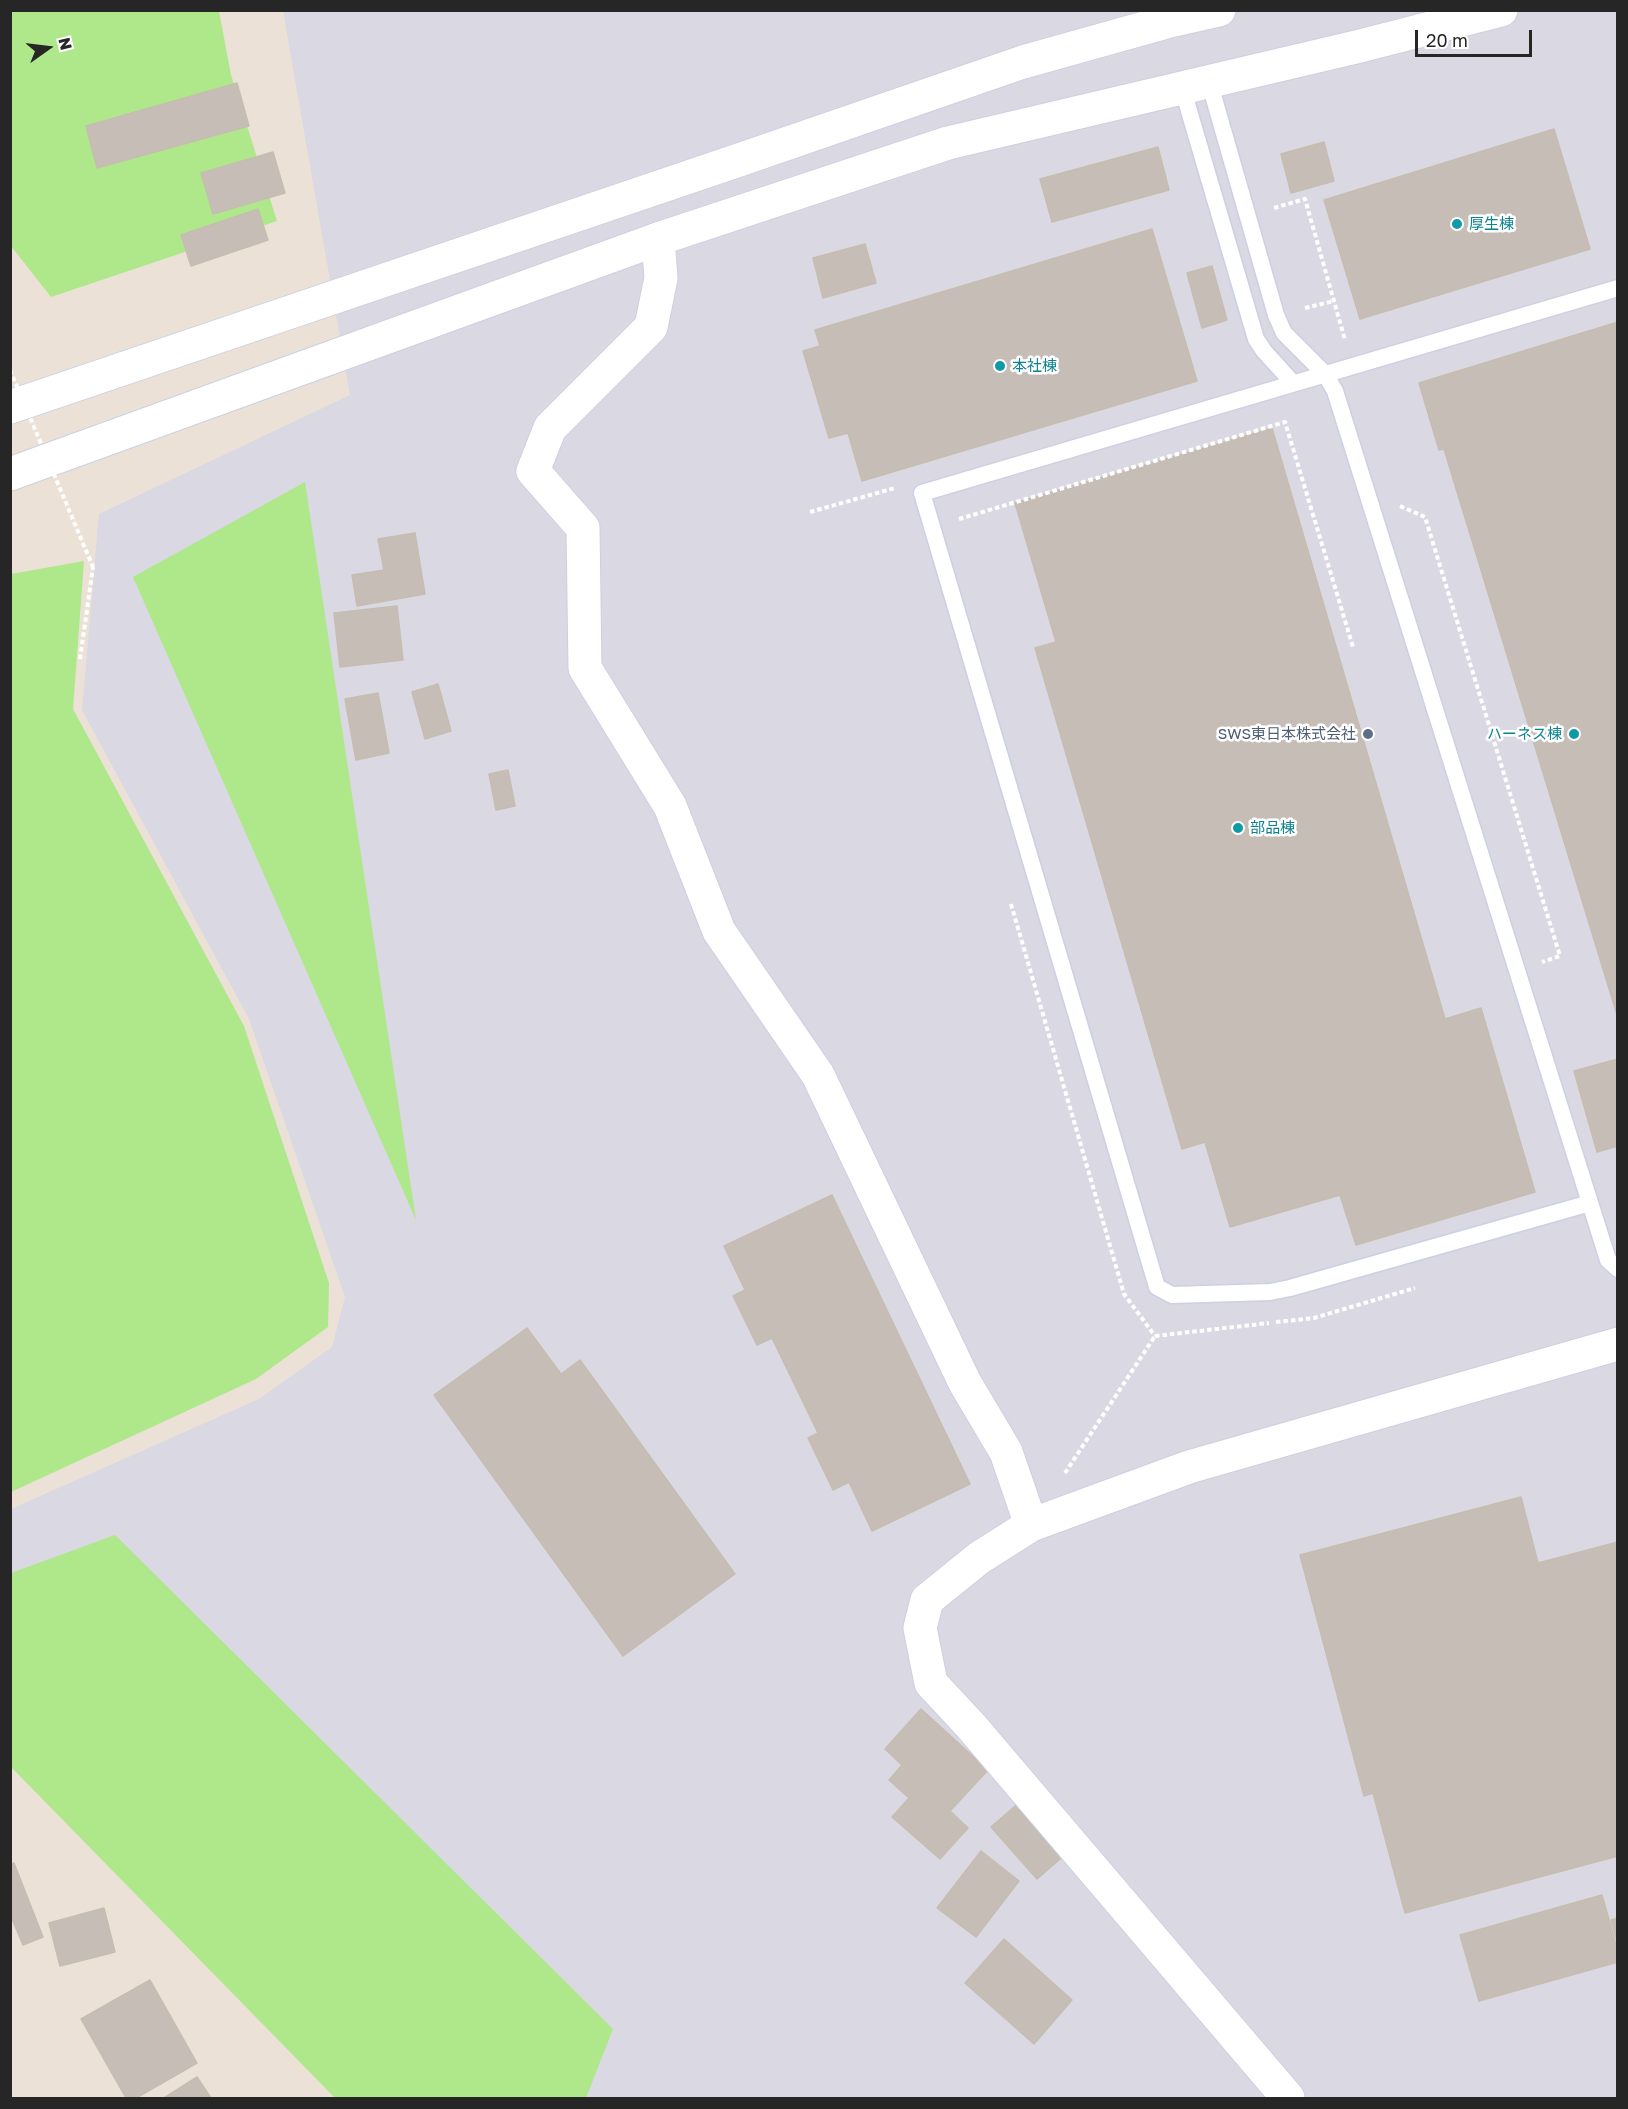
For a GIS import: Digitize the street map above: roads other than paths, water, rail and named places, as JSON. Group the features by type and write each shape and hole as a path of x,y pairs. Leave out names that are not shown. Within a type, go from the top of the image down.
{"street":[{"path":"10,407 1023,62 1166,22 1219,10"},
{"path":"10,474 658,239 948,143 1501,10"},
{"path":"658,239 661,278 651,327 550,428 533,471 583,528 585,668 670,806 719,931 818,1075 965,1383 1006,1452 1031,1525"},
{"path":"1288,2098 970,1725 931,1683 920,1628 927,1600 979,1558 1031,1525 1189,1467 1617,1344"}],"lane":[{"path":"1196,84 1284,333 1325,374 1335,392 1608,1260 1617,1269"},
{"path":"1196,84 1256,339 1293,383"},
{"path":"1590,1203 1280,1290 1172,1295 1157,1287 922,493 1617,288"}],"place":[{"name":"厚生棟","path":"1457,224"},
{"name":"本社棟","path":"1000,366"},
{"name":"SWS東日本株式会社","path":"1368,734"},
{"name":"ハーネス棟","path":"1574,734"},
{"name":"部品棟","path":"1238,828"}]}
